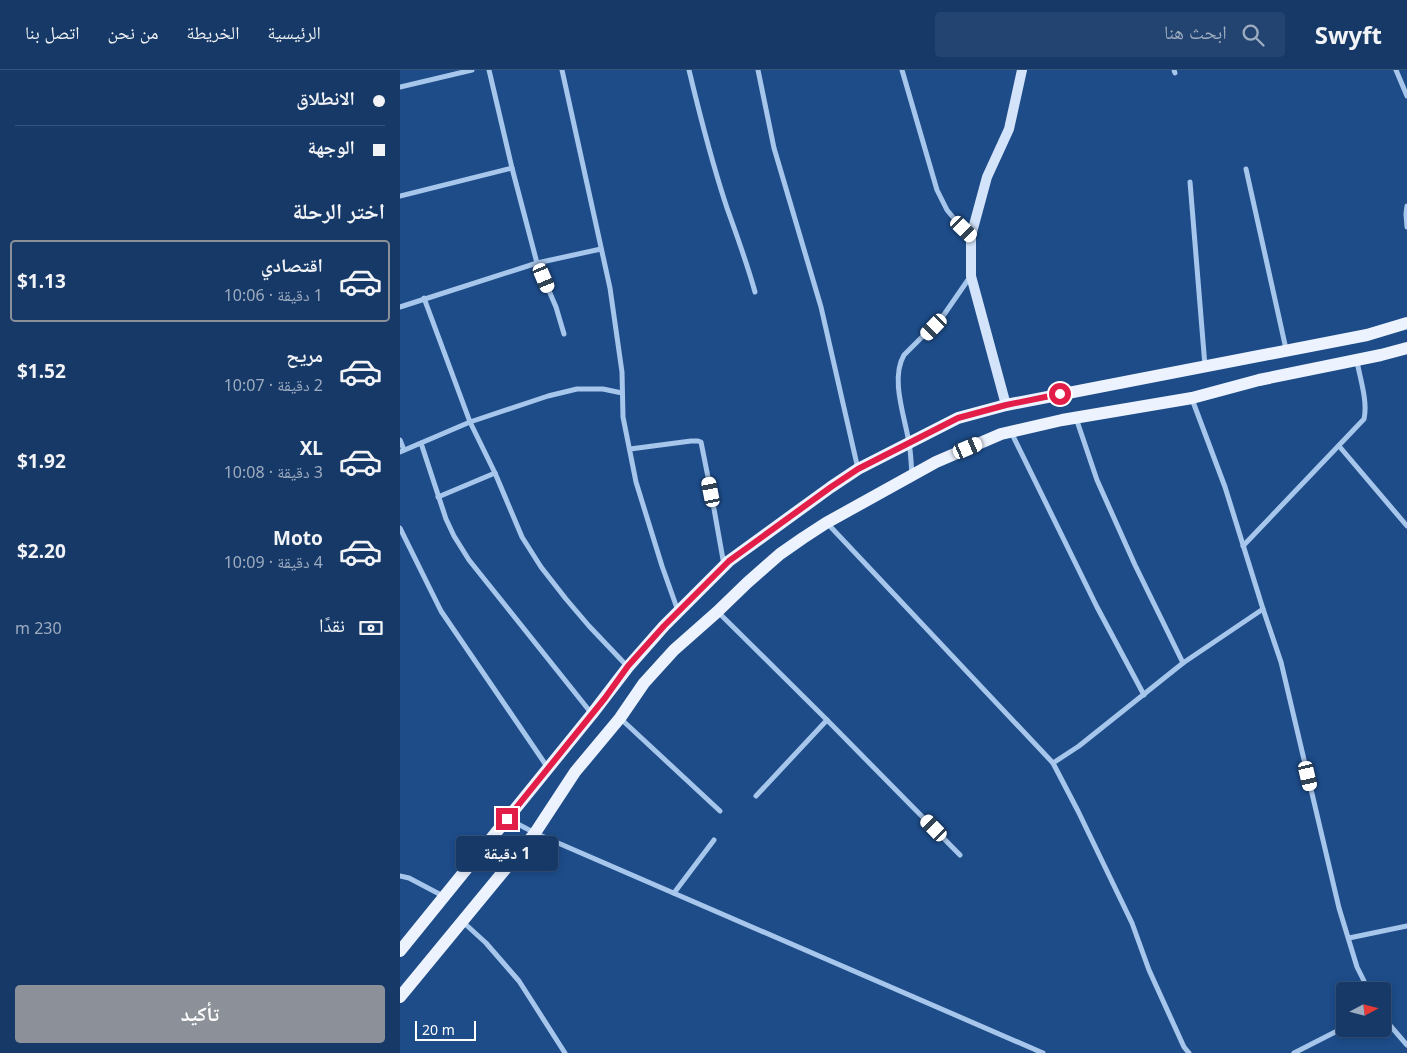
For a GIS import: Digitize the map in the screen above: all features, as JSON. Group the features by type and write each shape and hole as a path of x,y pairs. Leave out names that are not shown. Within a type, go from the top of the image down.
{"main road":[{"path":"400,951 592,714 628,666 678,612 729,561 858,469 958,418 1006,405 1367,335 1407,323"},
{"path":"400,997 535,833 576,772 620,718 644,684 674,650 780,554 826,523 912,474 1001,434 1076,417 1192,398 1259,380 1407,348"}],"street":[{"path":"400,87 472,70"},
{"path":"489,70 537,263 556,307 564,334"},
{"path":"562,70 610,288 622,372 623,417 636,482 678,612"},
{"path":"689,70 699,112 727,207 746,258 755,292"},
{"path":"758,70 774,148 821,307 858,469"},
{"path":"902,70 937,190 947,210 971,236"},
{"path":"1006,405 971,276 971,236 987,177 1009,129 1022,70"},
{"path":"1396,70 1406,93"},
{"path":"400,196 512,168"},
{"path":"1246,169 1286,350"},
{"path":"1190,182 1205,366"},
{"path":"1407,206 1407,227"},
{"path":"400,307 537,263 601,249"},
{"path":"912,474 909,443 898,381 900,362 944,316 971,276"},
{"path":"424,298 470,422 495,473 522,537 541,567 589,626 628,666"},
{"path":"1243,546 1364,418 1366,411 1356,360"},
{"path":"400,440 402,451 470,422 548,396 577,389 603,389 622,393"},
{"path":"1192,398 1225,487 1281,662 1339,908 1357,967 1364,982"},
{"path":"1076,417 1098,480 1135,565 1183,663"},
{"path":"1011,432 1097,607 1144,695"},
{"path":"630,449 691,441 700,442 724,567"},
{"path":"421,443 446,520 469,560 592,714"},
{"path":"1339,446 1407,526"},
{"path":"438,497 495,473"},
{"path":"826,523 1053,763 1132,923 1149,970 1184,1047 1189,1053"},
{"path":"400,528 441,611 548,768"},
{"path":"1053,763 1079,746 1183,663 1263,609"},
{"path":"717,612 828,720 960,854"},
{"path":"620,718 720,811"},
{"path":"756,796 828,720"},
{"path":"507,819 535,833 1043,1053"},
{"path":"674,893 714,840"},
{"path":"400,876 409,878 445,897"},
{"path":"462,922 486,944 519,980 565,1053"},
{"path":"1349,938 1407,926"},
{"path":"1391,1026 1407,1045"},
{"path":"1294,1053 1336,1032"}],"route":[{"path":"507,819 605,698 628,666 664,626 729,561 858,469 958,418 1006,405 1060,394"}]}
